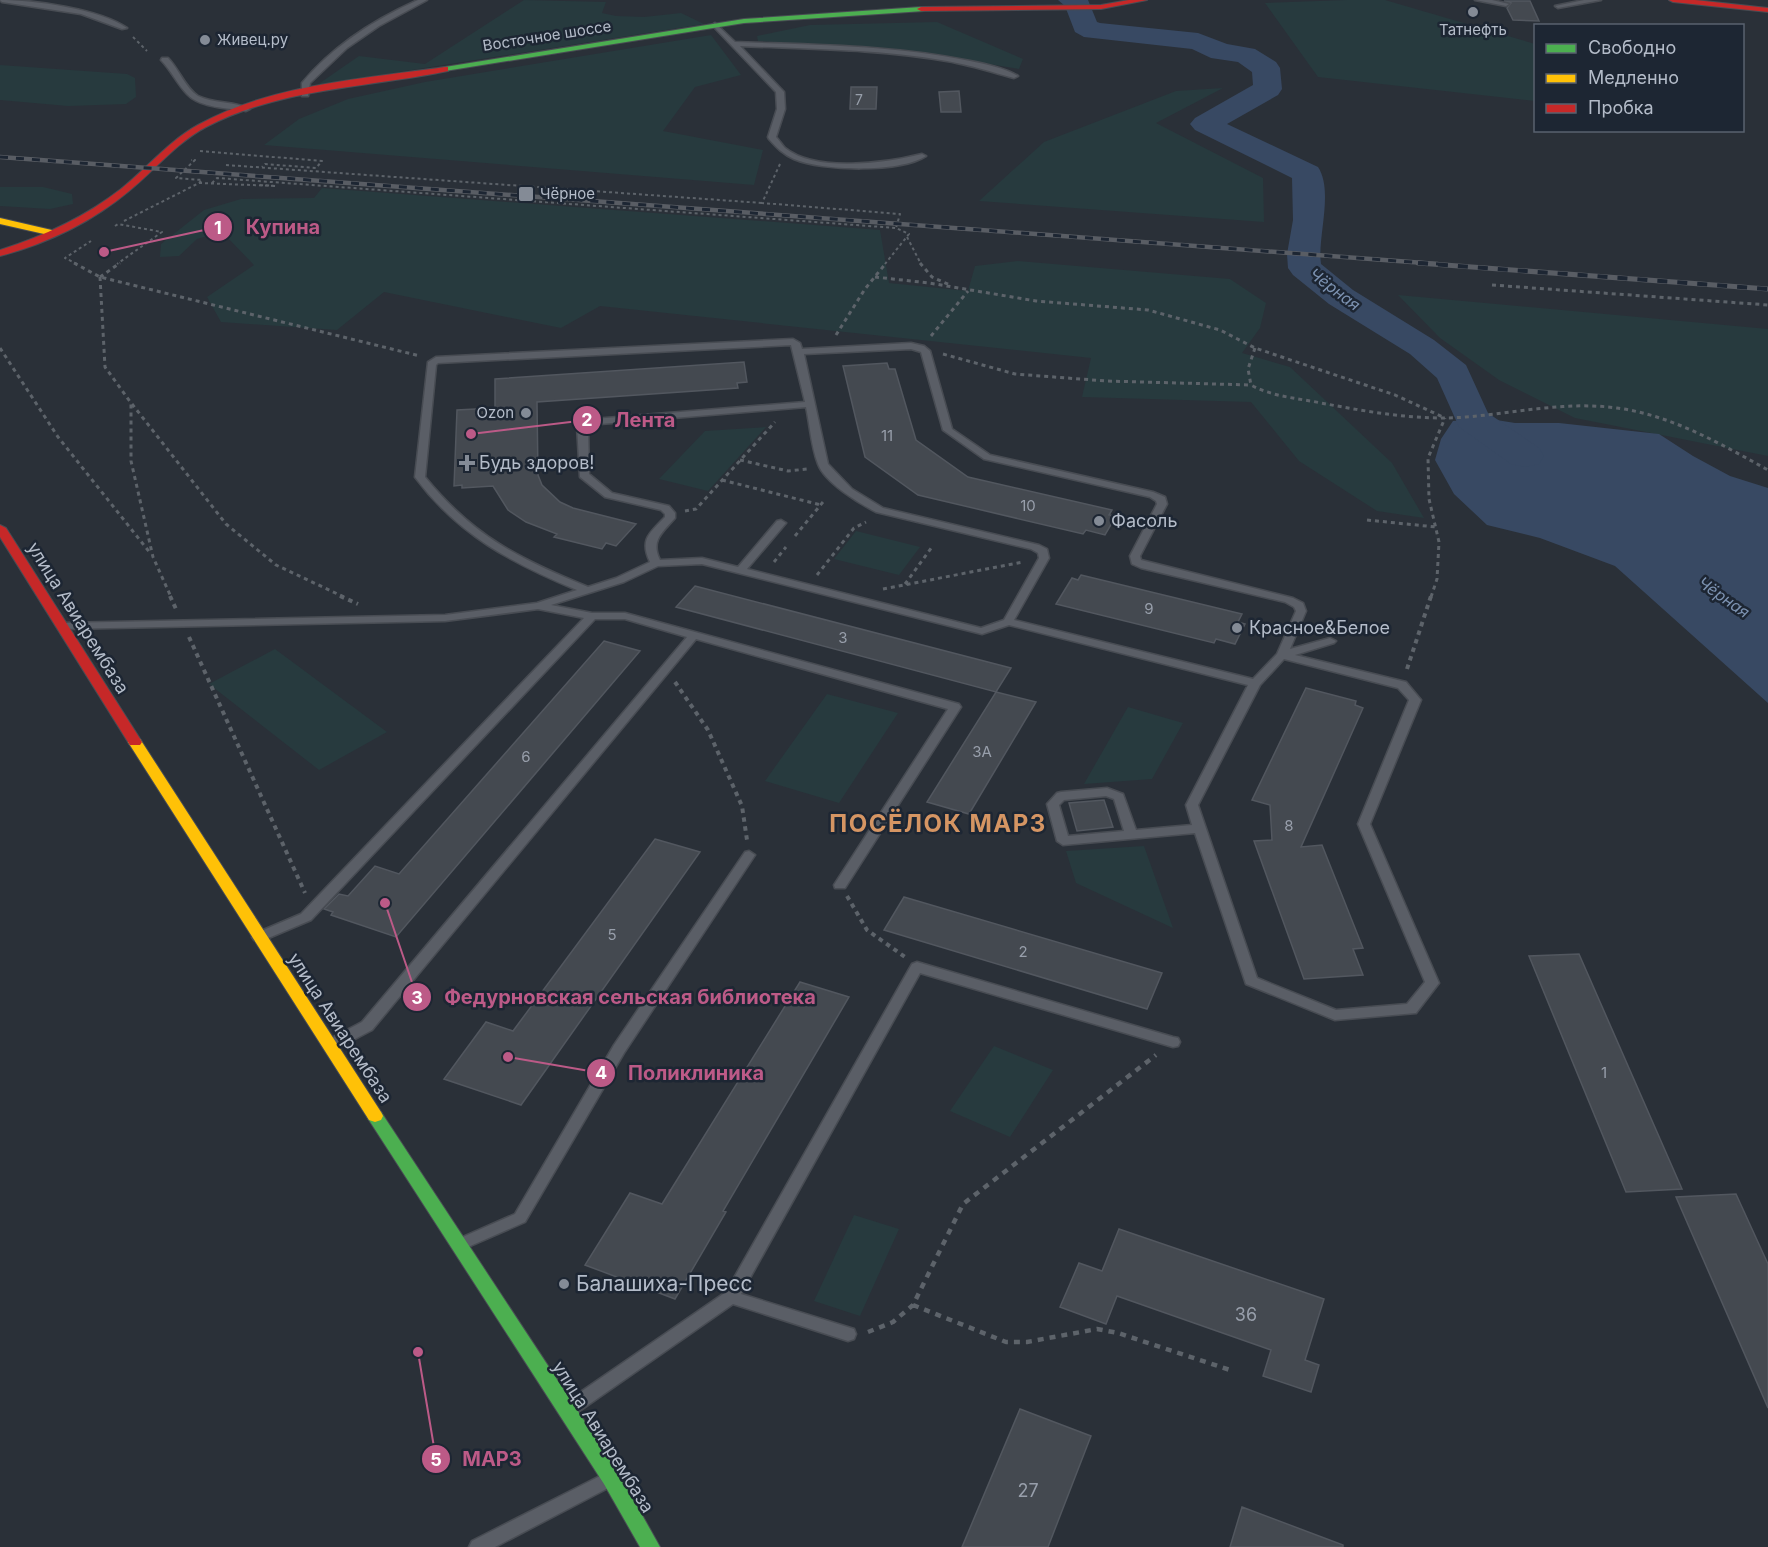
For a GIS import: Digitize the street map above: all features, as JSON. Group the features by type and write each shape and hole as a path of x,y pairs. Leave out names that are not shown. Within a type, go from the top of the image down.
{"main road":[{"path":"744,21 871,0"},
{"path":"920,0 952,8"},
{"path":"1097,7 1126,0"},
{"name":"Восточное шоссе","path":"0,253 53,233 111,202 170,149 200,127 246,109 341,86 744,21 858,11 1097,7 1143,0"},
{"path":"1672,0 1768,10"},
{"path":"1743,0 1768,3"},
{"path":"0,221 53,233"},
{"name":"улица Авиарембаза","path":"0,528 259,937 610,1478 650,1547"}],"lane":[{"path":"3,0 82,12 124,28"},
{"path":"305,94 306,83 329,60 396,11 424,0"},
{"path":"1478,0 1506,4"},
{"path":"1558,6 1598,0"},
{"path":"715,25 780,92 781,109 772,137 780,149 811,160 852,166 898,164 922,156"},
{"path":"734,44 838,49 913,56 972,64 1014,76"},
{"path":"165,60 172,66 192,95 202,100 246,109"},
{"path":"589,591 532,568 486,540 447,510 420,477 431,364 436,360 793,342 797,345 799,352 823,465 835,480 860,500 886,511 1035,547 1043,551 1044,558 1008,622"},
{"path":"799,352 912,346 921,348 925,351 948,430 987,458 1153,495 1161,499 1162,504 1135,556 1136,562 1289,600 1299,605 1301,611 1282,655 1255,683 1192,805 1251,981 1335,1015 1411,1009 1431,983 1364,824 1415,700 1402,685 1282,655"},
{"path":"656,563 648,546 651,539 670,518 670,513 664,508 609,495 584,475 582,426 584,422 810,404"},
{"path":"741,570 780,523"},
{"path":"62,626 445,618 538,606 589,591 656,563 702,561 982,631 1008,622 1255,683"},
{"path":"538,606 592,616 625,616 955,707 840,885"},
{"path":"259,937 306,917 592,616"},
{"path":"330,1045 367,1026 694,635"},
{"path":"1282,655 1330,641"},
{"path":"1132,835 1119,797 1107,792 1061,796 1053,804 1063,841 1132,835 1200,828"},
{"path":"460,1245 520,1218 619,1049 749,855"},
{"path":"567,1411 731,1297 917,967 1173,1042"},
{"path":"731,1297 848,1334"},
{"path":"478,1547 610,1478"}],"path":[{"path":"124,28 147,51"},
{"path":"199,183 202,180 176,178 195,160 187,159 195,151 322,161 316,168 265,164 261,167"},
{"path":"762,203 785,152"},
{"path":"236,154 226,165 900,214 896,228"},
{"path":"212,183 217,178 264,181 896,228 909,234 907,237 921,268 936,281 968,290"},
{"path":"107,226 118,224 199,183 276,186 261,185 264,181"},
{"path":"100,277 162,232 118,224"},
{"path":"830,350 835,337 865,289 907,237"},
{"path":"65,258 100,277 436,360"},
{"path":"875,277 1036,301 1148,310 1220,330 1255,348 1395,395 1445,418"},
{"path":"1491,285 1768,305"},
{"path":"968,290 921,348 1015,374 1106,381 1251,385 1277,395 1377,413 1445,418 1567,406 1616,408 1666,420 1724,446 1768,470"},
{"path":"0,348 58,437 153,557"},
{"path":"1251,385 1248,369 1255,348"},
{"path":"131,404 226,524 276,565 391,619"},
{"path":"670,513 696,509 779,417"},
{"path":"1402,685 1437,579 1439,542 1429,499 1428,458 1445,418"},
{"path":"740,460 788,471 823,465"},
{"path":"722,480 821,504"},
{"path":"813,580 854,528 886,511"},
{"path":"1367,520 1436,527"},
{"path":"904,585 932,547"},
{"path":"873,591 1044,558"},
{"path":"665,669 708,730 742,806 749,855"},
{"path":"840,885 867,930 917,967"},
{"path":"848,1334 868,1332 893,1322 913,1305 963,1204 1173,1042"},
{"path":"913,1305 1006,1342 1026,1342 1097,1329 1118,1333 1233,1371"}],"green space":[{"path":"524,0 606,2 602,13 644,17 681,13 704,24 317,85 359,56 425,64"},
{"path":"1385,0 1534,44 1534,101 1318,77 1265,3"},
{"path":"937,22 1023,59 1019,69 896,49 758,41 757,36 810,25"},
{"path":"711,35 741,75 695,87 663,131 763,150 754,185 264,145 299,119 348,99 425,82"},
{"path":"0,65 127,74 135,78 136,97 126,104 68,106 0,100"},
{"path":"1223,88 1156,123 1263,178 1264,222 979,201 1044,142 1176,91"},
{"path":"0,187 43,187 72,194 73,204 50,209 0,206"},
{"path":"322,188 880,230 889,283 968,291 975,266 1018,261 1230,279 1266,303 1260,328 1242,353 1290,367 1392,463 1424,518 1377,511 1299,461 1251,402 1082,397 1091,358 600,306 561,328 384,292 337,330 221,322 207,297 254,265 222,232 197,239 179,256 160,257 161,244 204,210 241,199 314,198"},
{"path":"1398,295 1768,329 1768,456 1575,418 1499,380 1440,338"},
{"path":"766,427 708,491 659,479 705,431"},
{"path":"856,531 920,547 899,575 834,559"},
{"path":"275,649 387,732 319,770 209,684"},
{"path":"827,694 898,713 839,803 765,781"},
{"path":"1128,707 1183,723 1152,779 1084,784"},
{"path":"1144,846 1173,928 1076,883 1066,851"},
{"path":"994,1046 1053,1070 1010,1137 950,1111"},
{"path":"854,1215 899,1229 860,1316 814,1301"}],"water":[{"path":"1484,418 1515,423 1559,423 1659,434 1730,476 1768,488 1768,703 1615,566 1540,538 1487,525 1454,494 1435,460 1441,439 1453,421"}],"building":[{"path":"1504,1 1530,1 1539,21 1513,20 1507,8 1511,3"},
{"path":"851,87 877,87 876,109 850,109"},
{"path":"959,91 961,112 941,112 939,92"},
{"path":"744,362 747,382 737,383 738,388 537,402 538,475 542,485 560,502 573,508 636,524 616,546 606,543 602,549 554,537 557,534 526,522 508,510 493,486 462,488 462,485 454,486 457,410 495,408 495,379"},
{"path":"887,363 889,369 895,369 916,440 968,477 1112,510 1109,515 1116,516 1105,535 1086,530 1083,534 918,495 865,457 843,366"},
{"path":"1081,575 1242,614 1238,622 1245,624 1235,644 1216,639 1214,643 1056,604 1072,578 1078,580"},
{"path":"695,586 1011,668 996,692 676,607"},
{"path":"604,641 640,651 396,937 331,915 333,912 324,909 339,894 348,896 375,866 399,874"},
{"path":"1306,688 1356,701 1355,705 1363,708 1301,847 1322,845 1363,948 1353,949 1363,975 1304,979 1254,841 1272,840 1270,805 1252,800"},
{"path":"996,692 1036,702 969,814 927,802"},
{"path":"1104,800 1113,827 1077,831 1069,803"},
{"path":"655,839 700,852 521,1105 444,1079 486,1022 513,1031"},
{"path":"904,897 1162,973 1147,1009 884,930"},
{"path":"1579,954 1682,1189 1626,1192 1529,956"},
{"path":"800,982 849,997 723,1211 726,1212 675,1299 585,1265 630,1193 662,1204"},
{"path":"1736,1194 1768,1264 1768,1408 1676,1197"},
{"path":"1119,1229 1324,1299 1305,1360 1319,1365 1311,1392 1263,1376 1271,1350 1117,1296 1106,1324 1060,1307 1079,1263 1102,1271"},
{"path":"1020,1409 1091,1436 1048,1547 962,1547"},
{"path":"1242,1507 1343,1545 1343,1547 1230,1547"}],"waterway":[{"name":"Чёрная","path":"1071,0 1076,1 1085,26 1094,31 1198,41 1221,52 1245,55 1266,68 1268,89 1205,124 1307,174 1309,220 1303,254 1305,268 1341,297 1422,347 1453,373 1472,419 1525,456"}],"railway":[{"path":"0,157 1438,264"},
{"path":"1418,263 1768,289"}],"traffic: fast":[{"path":"445,69 744,21 921,9"},
{"path":"375,1116 611,1478 650,1547"}],"traffic: slow":[{"path":"0,221 53,233"},
{"path":"135,742 375,1116"}],"traffic: jam":[{"path":"921,9 1101,7 1143,0"},
{"path":"1673,0 1768,10"},
{"path":"0,253 50,235 97,211 125,190 191,132 229,113 258,103 320,88 445,69"},
{"path":"0,528 135,742"}],"place":[{"name":"Татнефть","path":"1473,12"},
{"name":"Живец.ру","path":"205,40"},
{"name":"Чёрное","path":"526,194"},
{"name":"Купина","path":"104,252"},
{"name":"Ozon","path":"526,413"},
{"name":"Лента","path":"471,434"},
{"name":"Будь здоров!","path":"467,463"},
{"name":"Фасоль","path":"1099,521"},
{"name":"Красное&Белое","path":"1237,628"},
{"name":"Федурновская сельская библиотека","path":"385,903"},
{"name":"Поликлиника","path":"508,1057"},
{"name":"Балашиха-Пресс","path":"564,1284"},
{"name":"МАРЗ","path":"418,1352"}],"district":[{"name":"ПОСЁЛОК МАРЗ","path":"938,824"}]}
